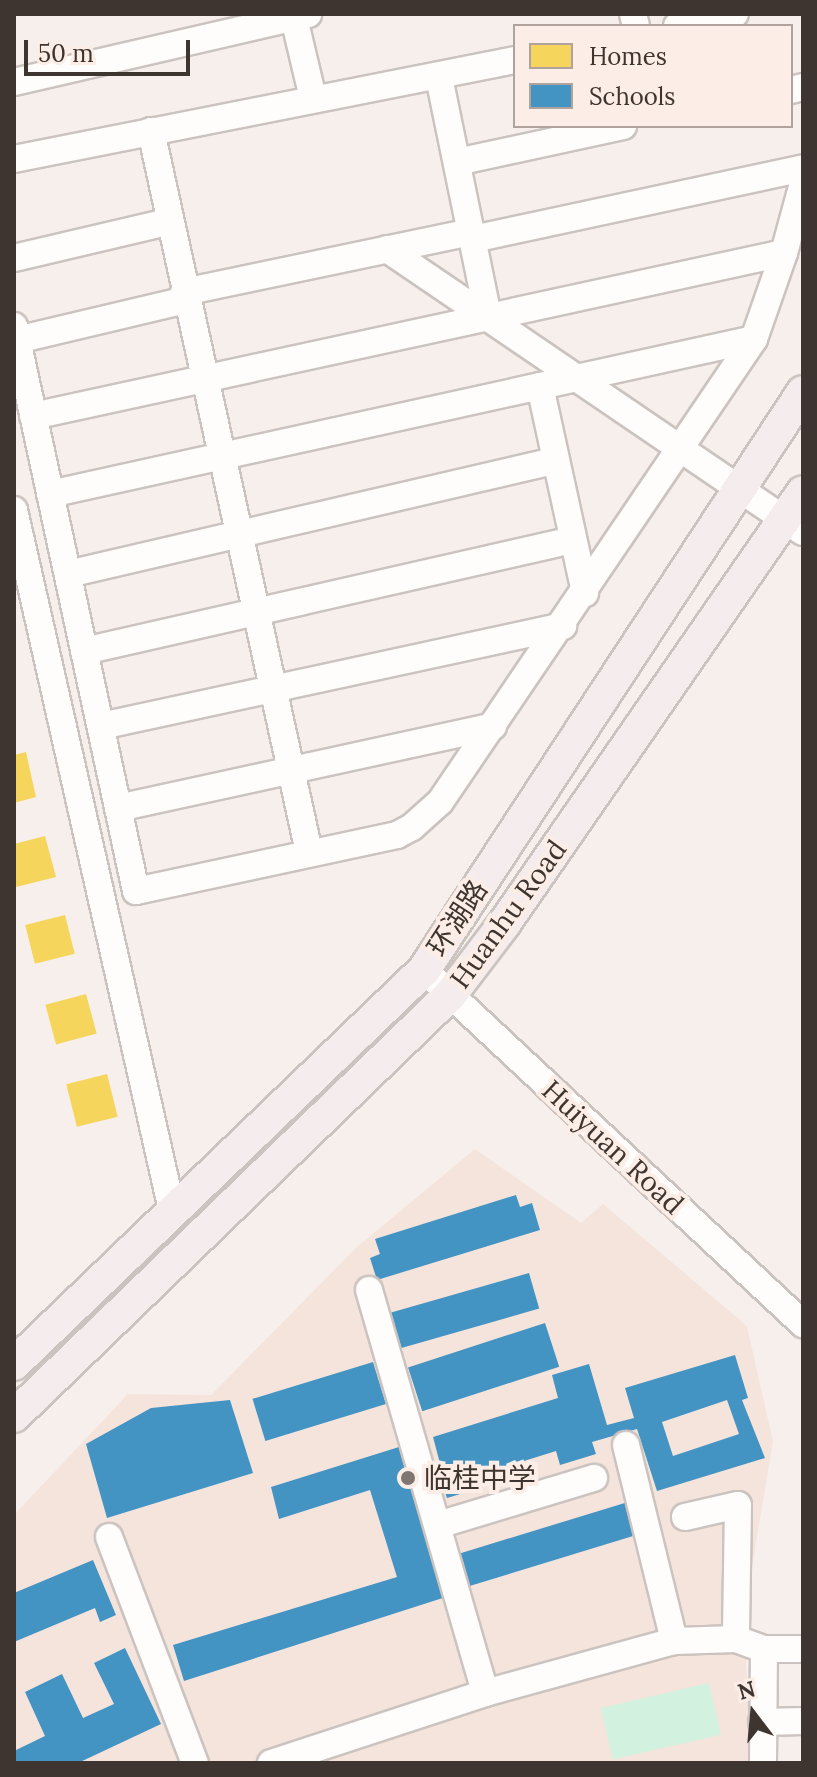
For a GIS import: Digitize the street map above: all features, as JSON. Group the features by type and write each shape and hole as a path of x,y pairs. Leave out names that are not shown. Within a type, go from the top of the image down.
{"main road":[{"name":"环湖路","path":"14,1364 424,970 803,392"},
{"name":"Huanhu Road","path":"14,1416 450,995 794,526 803,492"}],"street":[{"path":"687,24 735,14"},
{"path":"14,82 298,15 313,98"},
{"path":"14,159 513,60"},
{"path":"439,77 488,316"},
{"path":"457,162 614,128"},
{"path":"151,131 168,222 309,852"},
{"path":"803,168 472,236 387,249 16,333 136,891 397,835 412,827 440,802 563,626 754,339 784,253 803,183"},
{"path":"14,258 168,222"},
{"path":"387,249 794,526"},
{"path":"33,416 784,253"},
{"path":"50,494 754,339"},
{"path":"540,386 585,593"},
{"path":"68,574 555,461"},
{"path":"14,510 172,1210"},
{"path":"84,651 572,540"},
{"path":"101,726 563,626"},
{"path":"118,808 493,726"},
{"name":"Huiyuan Road","path":"424,970 803,1324"},
{"path":"369,1290 485,1693"},
{"path":"626,1445 674,1641"},
{"path":"438,1525 594,1478"},
{"path":"685,1517 738,1505 736,1639"},
{"path":"109,1537 195,1763"},
{"path":"271,1763 485,1693 674,1641 736,1639 764,1649 803,1649"},
{"path":"763,1763 764,1649"},
{"path":"762,1722 803,1721"}],"shaded area":[{"name":"临桂中学","path":"475,1149 581,1223 603,1204 747,1326 773,1442 753,1560 746,1665 753,1763 14,1763 14,1515 128,1394 211,1395 357,1247"}],"green space":[{"path":"709,1683 721,1735 613,1760 601,1708"}],"building: Homes":[{"path":"26,752 36,797 14,803 14,755"},
{"path":"45,836 56,877 16,887 14,844"},
{"path":"65,915 75,954 35,964 25,925"},
{"path":"86,994 97,1034 56,1044 45,1005"},
{"path":"107,1074 118,1117 77,1127 66,1084"}],"building: Schools":[{"path":"516,1195 520,1207 532,1203 540,1230 377,1280 370,1258 380,1254 375,1239"},
{"path":"529,1273 539,1309 398,1349 388,1314"},
{"path":"545,1323 559,1367 422,1411 408,1367"},
{"path":"735,1355 748,1398 742,1400 765,1458 657,1491 637,1429 592,1442 596,1454 560,1465 556,1451 479,1475 483,1487 447,1498 442,1484 413,1492 449,1596 184,1681 173,1645 397,1577 370,1490 279,1519 271,1487 399,1447 408,1480 442,1471 433,1437 558,1398 552,1375 589,1364 607,1425 634,1418 625,1388","holes":["727,1400 739,1434 673,1456 662,1422"]},
{"path":"373,1362 386,1404 265,1441 253,1399"},
{"path":"230,1400 253,1473 107,1518 86,1444 151,1408"},
{"path":"628,1502 638,1535 470,1586 460,1553"},
{"path":"93,1560 116,1615 100,1622 95,1608 14,1642 14,1593"},
{"path":"125,1648 161,1724 78,1763 14,1763 14,1751 45,1736 25,1692 62,1674 83,1718 114,1704 94,1663"}],"place":[{"name":"临桂中学","path":"408,1478"}]}
